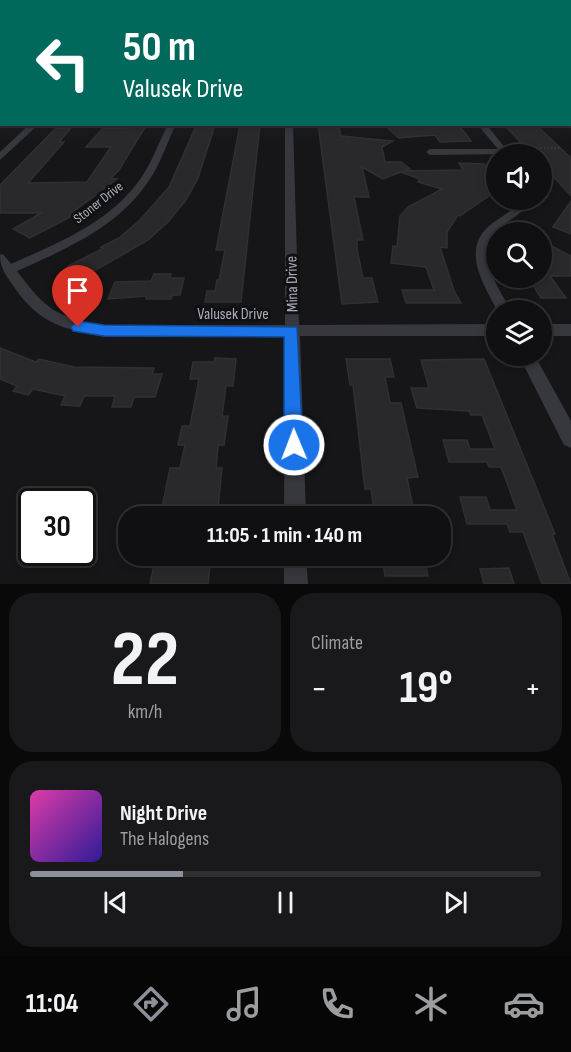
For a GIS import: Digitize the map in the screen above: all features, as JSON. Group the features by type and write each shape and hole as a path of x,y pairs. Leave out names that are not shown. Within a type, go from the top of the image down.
{"street":[{"path":"0,158 34,126"},
{"name":"Stoner Drive","path":"4,264 72,240 123,205 148,174 171,126"},
{"name":"Mina Drive","path":"289,126 295,506"},
{"path":"483,126 500,144"},
{"path":"430,152 486,151"},
{"path":"499,300 482,265 483,240 490,229 519,210"},
{"name":"Valusek Drive","path":"4,264 29,300 44,313 78,327 104,331 486,330"},
{"path":"552,330 571,330"},
{"path":"532,366 571,440"},
{"path":"295,566 296,584"}],"path":[{"path":"552,148 561,148"}],"building":[{"path":"126,126 146,126 119,170 111,178 117,179 73,212 76,214 30,238 13,229 41,213 0,213 0,185 56,128 71,128 59,142 64,142 28,183 87,182 111,147 86,147 103,128 125,128"},
{"path":"196,126 214,128 198,178 186,200 168,222 148,240 80,279 68,266 119,238 140,220 169,187"},
{"path":"240,126 260,126 241,302 205,302 207,291 215,291 217,280 219,280 225,250 216,250"},
{"path":"318,126 338,126 341,136 393,141 382,147 385,162 401,162 410,169 403,171 463,170 459,163 486,165 486,198 460,216 458,215 447,232 447,248 440,247 454,291 461,303 406,303 402,290 434,290 426,267 391,263 393,246 397,247 400,216 408,207 442,189 418,182 420,179 401,172 383,179 362,167 369,197 354,197 363,240 357,240 357,249 363,278 372,278 378,302 342,304"},
{"path":"385,126 460,126 471,141 440,142 435,135 399,138"},
{"path":"506,127 538,127 571,158 571,196 552,175 552,144 522,144"},
{"path":"571,201 571,234 553,227"},
{"path":"552,246 571,256 571,276 552,276"},
{"path":"154,274 171,274 170,278 184,278 180,295 172,295 171,299 146,299 147,296 108,299 115,282 151,281"},
{"path":"552,279 566,298 541,298 535,288 552,288"},
{"path":"0,348 36,362 39,359 74,367 154,368 152,374 162,374 155,397 134,397 131,407 112,407 115,396 84,396 80,406 61,405 65,396 33,389 28,395 13,391 17,386 0,379"},
{"path":"215,358 236,359 233,386 226,386 222,416 228,416 224,445 218,445 216,468 222,468 218,506 162,506 170,468 180,468 185,445 178,445 182,426 190,426 199,379 190,379 193,362 214,362"},
{"path":"346,359 390,359 394,377 385,377 390,403 401,403 418,477 407,478 413,506 374,506 371,489 365,489 353,385 350,385"},
{"path":"484,359 555,534 552,534 571,584 542,584 523,532 510,532 507,524 467,524 460,497 486,497 490,510 517,510 501,467 489,467 487,462 449,462 443,440 467,440 470,449 495,449 482,415 471,415 469,411 417,408 411,388 429,388 421,360"},
{"path":"154,566 210,566 208,584 150,584"},
{"path":"384,566 426,566 428,576 385,576"},
{"path":"509,568 514,584 484,584 480,569"}],"route":[{"path":"78,327 104,331 292,331 294,445"}]}
